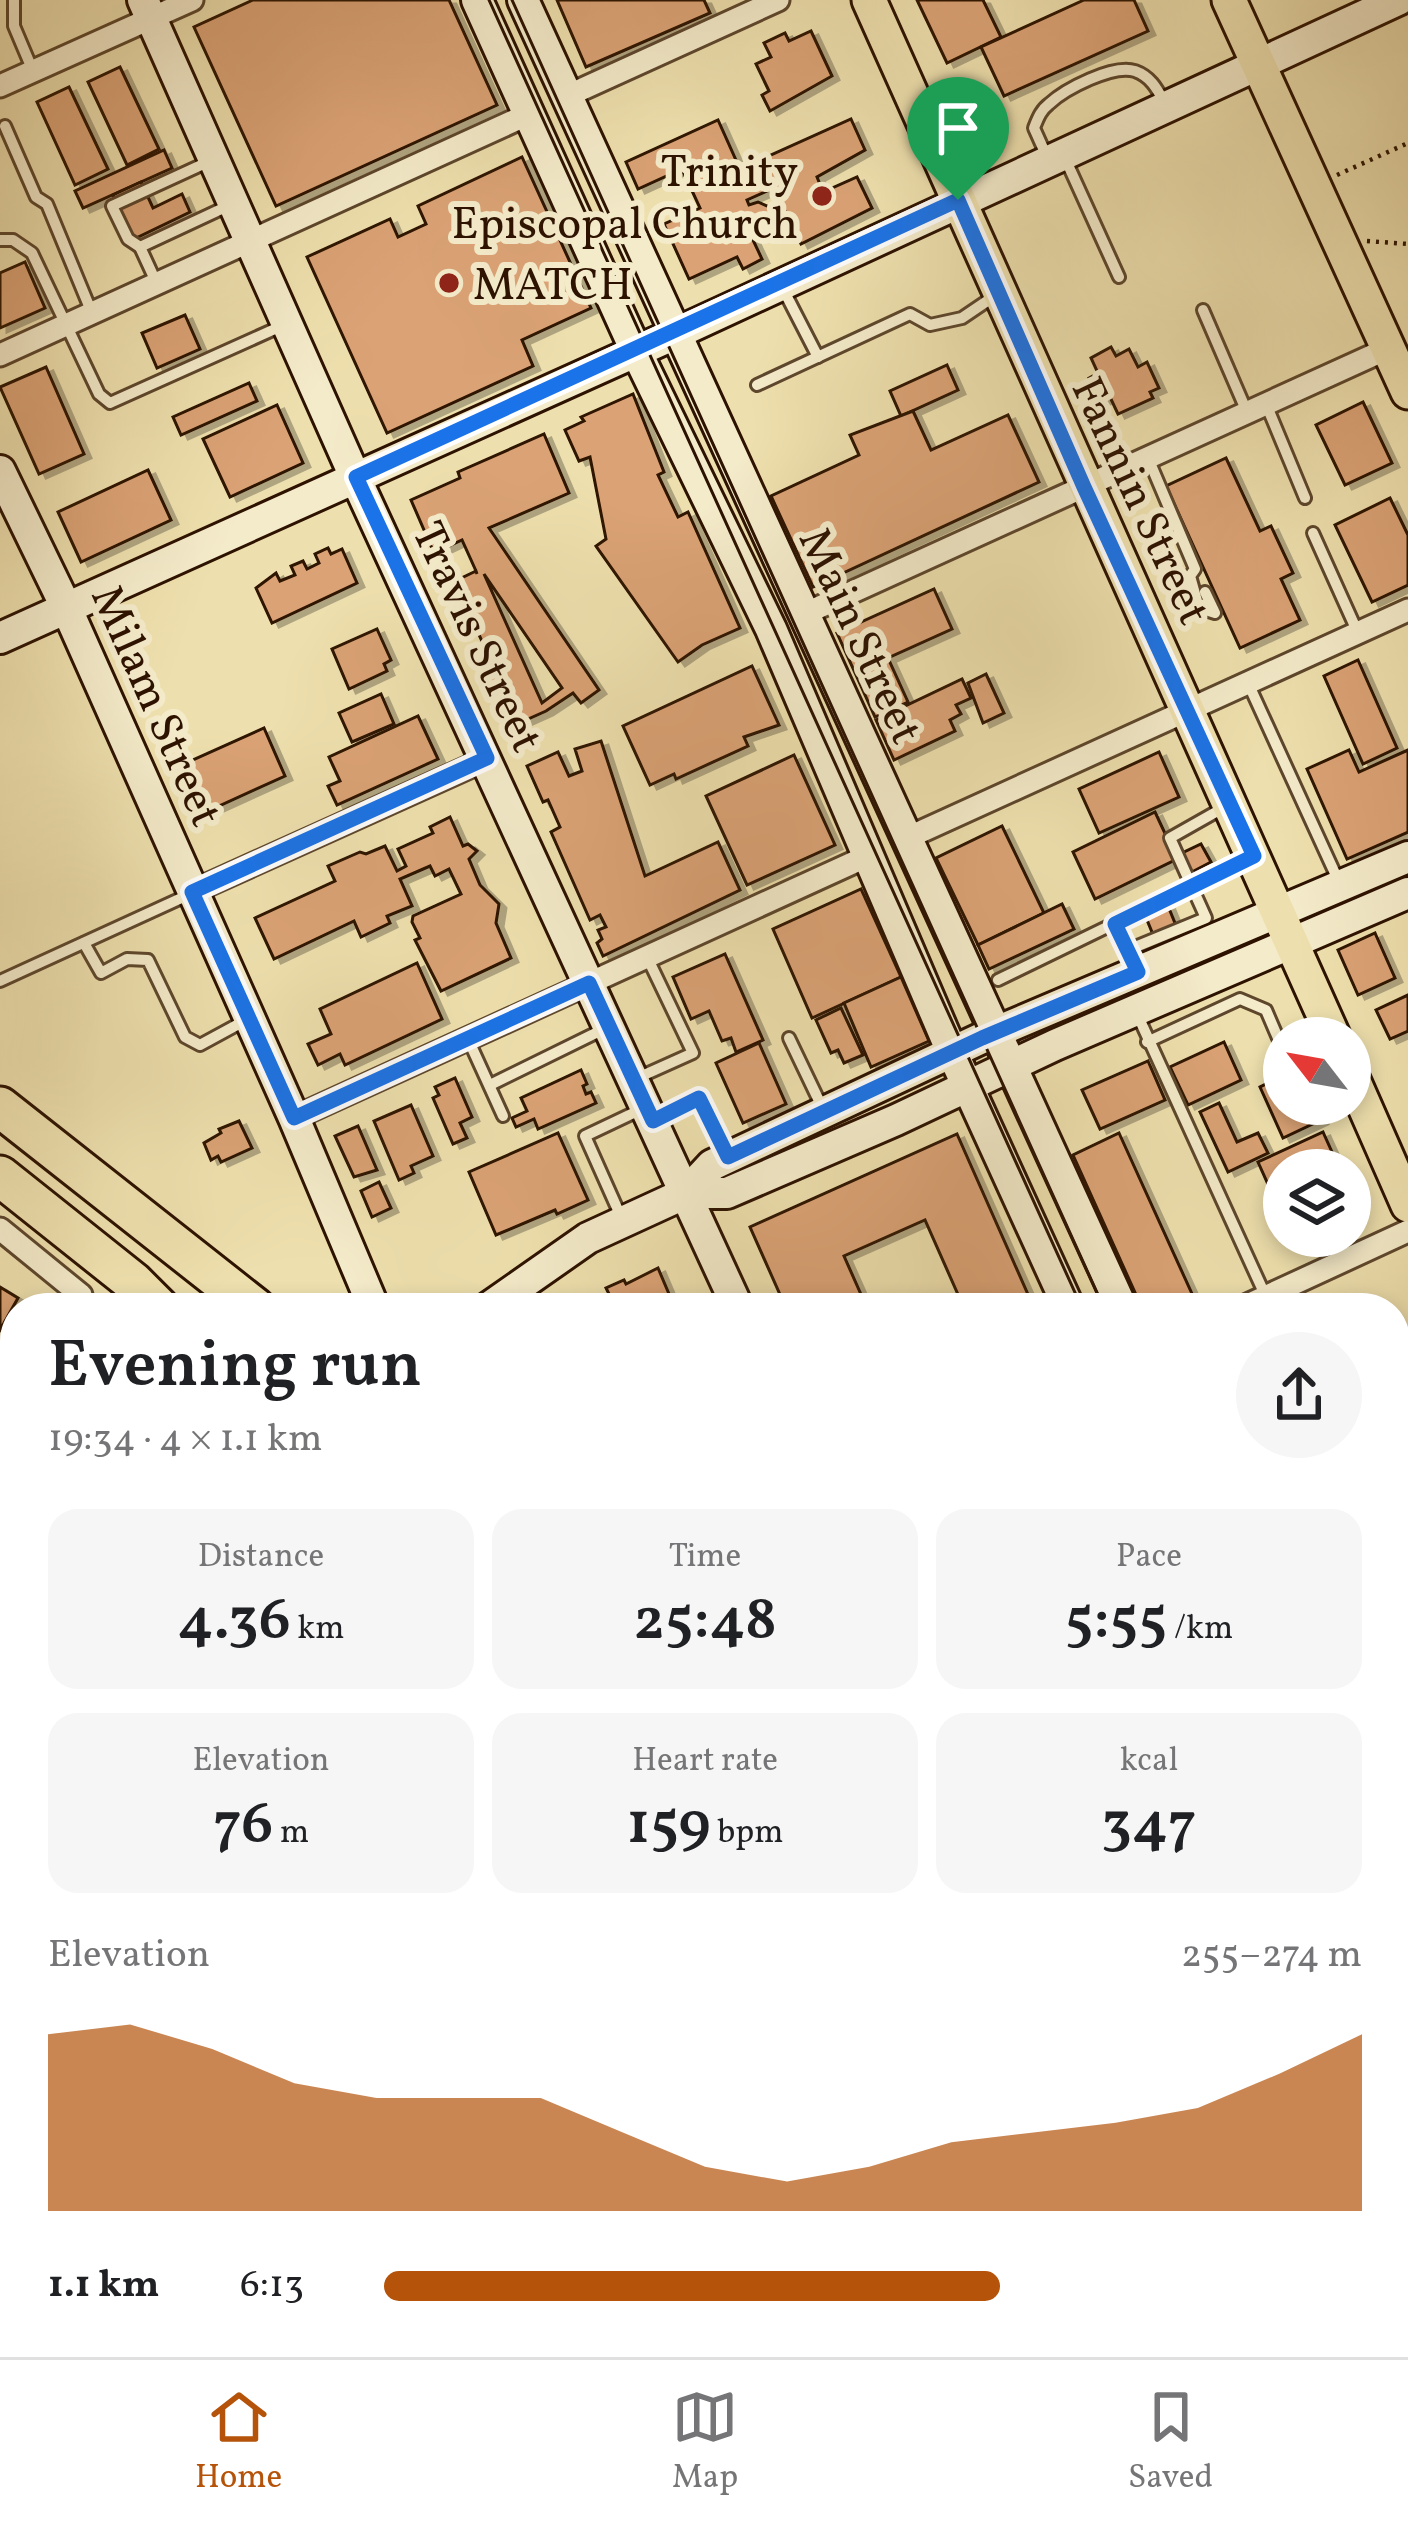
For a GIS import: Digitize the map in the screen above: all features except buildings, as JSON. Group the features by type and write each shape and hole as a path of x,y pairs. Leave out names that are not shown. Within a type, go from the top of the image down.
{"highway":[{"path":"0,1107 236,1293"},
{"path":"0,1176 145,1293"}],"main road":[{"name":"Main Street","path":"478,0 636,351 771,629 952,1052 1062,1293"},
{"name":"Main Street","path":"523,0 1114,1293"},
{"name":"Fannin Street","path":"869,0 1325,1017"},
{"path":"1228,0 1408,392"},
{"path":"0,638 1398,0"},
{"name":"Travis Street","path":"147,9 356,477 731,1293"},
{"name":"Milam Street","path":"0,471 66,608 368,1293"},
{"path":"686,1192 727,1193 1136,1009 1286,927 1341,886 1408,857"},
{"path":"509,1293 588,1238 686,1192 712,1165 997,1032 1133,961 1286,927 1408,893"},
{"path":"1371,1121 1408,1205"}],"street":[{"path":"0,86 147,9 192,0"},
{"path":"567,96 778,0"},
{"path":"0,355 529,114"},
{"path":"802,615 1389,348"},
{"path":"907,838 1408,610"},
{"path":"192,892 487,758"},
{"path":"294,1118 870,855"},
{"path":"0,1229 68,1293"},
{"path":"1275,1293 1408,1231"}],"lane":[{"path":"14,0 14,26 33,71"},
{"path":"1119,277 1056,156 1034,128 1043,108 1059,95 1121,69 1152,81 1166,106"},
{"path":"5,126 36,197 47,203 92,314"},
{"path":"157,284 140,247 128,239 112,206 215,158"},
{"path":"140,247 236,203"},
{"path":"6,240 32,253 98,394 110,404 289,323"},
{"path":"781,284 818,357"},
{"path":"757,385 910,314 930,325 962,318 999,293"},
{"path":"1203,310 1305,498"},
{"path":"1148,458 1200,580"},
{"path":"1313,533 1358,633"},
{"path":"1248,683 1341,886"},
{"path":"1115,924 1133,961 1206,918 1170,838 1232,803"},
{"path":"998,980 1254,856"},
{"path":"0,981 192,892"},
{"path":"84,943 101,973 128,959 148,960 185,1037 200,1045 249,1018"},
{"path":"623,1222 585,1136 644,1103 693,1054 647,956"},
{"path":"1147,1042 1240,999 1266,1010 1269,1017"},
{"path":"1136,1009 1264,1293"},
{"path":"490,1085 609,1026"},
{"path":"789,1038 825,1112"},
{"path":"468,1039 503,1116"},
{"path":"644,1103 699,1098 728,1157"}],"path":[{"path":"1337,175 1408,143"},
{"path":"1367,241 1408,244"}],"tram line":[{"path":"489,0 1075,1293"},
{"path":"512,0 1097,1293"}],"place":[{"name":"Trinity Episcopal Church","path":"822,196"},
{"name":"MATCH","path":"449,283"}],"route":[{"path":"958,200 1254,856 1115,924 1138,972 982,1038 728,1157 699,1098 653,1121 589,983 294,1118 192,892 487,758 356,477 958,200"}]}
